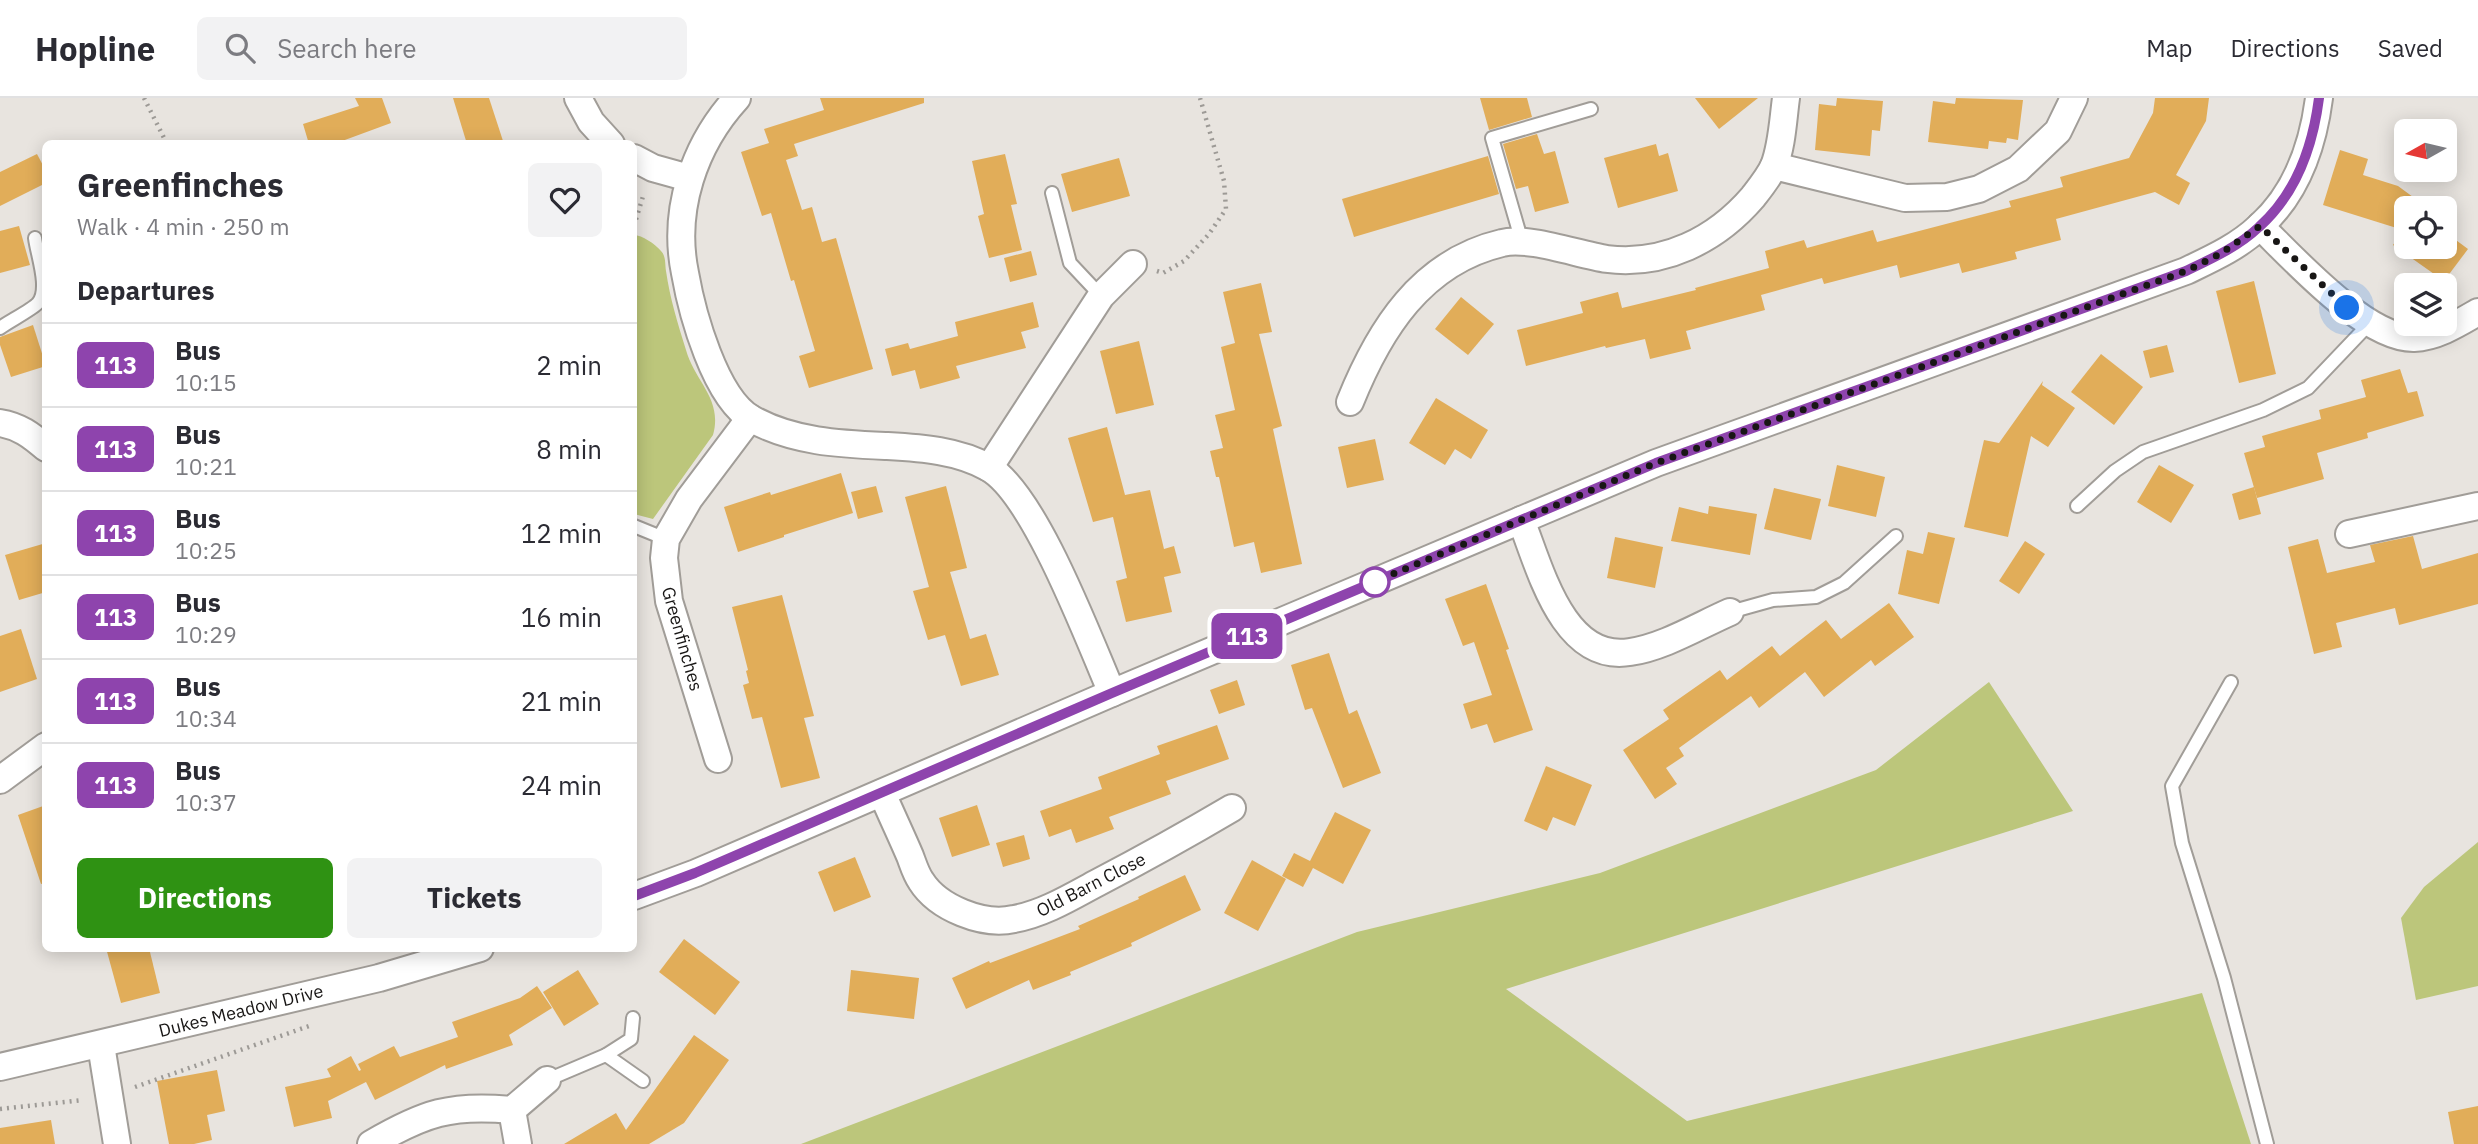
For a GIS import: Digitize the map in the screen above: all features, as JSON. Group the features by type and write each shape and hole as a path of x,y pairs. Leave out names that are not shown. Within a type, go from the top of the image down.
{"street":[{"path":"578,98 591,122 607,140"},
{"path":"737,98 697,158 689,178 681,238 690,301 715,371 730,395 750,418 793,436 845,445 921,448 950,453 989,468 1024,505 1056,567 1112,693"},
{"path":"1350,402 1365,365 1401,307 1458,260 1479,250 1504,242 1522,242 1609,259 1636,260 1662,256 1695,245 1716,232 1741,211 1774,166 1786,98"},
{"path":"1774,166 1905,198 1947,197 1979,189 2018,169 2058,131 2074,98"},
{"path":"637,895 695,873 1656,463 2186,271 2220,254 2260,226 2287,192 2307,156 2319,98"},
{"path":"637,159 689,178"},
{"path":"2260,226 2347,308 2369,324 2393,334 2417,338 2445,329 2478,312"},
{"path":"989,468 1101,296 1133,264"},
{"name":"Greenfinches","path":"718,759 669,601 664,558 667,539 689,499 750,418"},
{"path":"0,424 15,425 42,444"},
{"path":"2348,534 2478,506"},
{"path":"1521,520 1558,608 1580,639 1596,649 1614,653 1649,647 1730,612"},
{"path":"0,780 42,749"},
{"name":"Old Barn Close","path":"882,793 921,882 960,912 995,921 1030,915 1066,899 1170,845 1232,808"},
{"name":"Dukes Meadow Drive","path":"0,1067 101,1045 419,958 456,952"},
{"path":"101,1045 117,1144"},
{"path":"372,1144 417,1119 438,1112 461,1108 512,1110 547,1080"},
{"path":"512,1110 517,1144"}],"lane":[{"path":"1522,242 1492,138 1591,109"},
{"path":"1052,193 1070,264 1101,296"},
{"path":"35,238 42,273"},
{"path":"0,328 42,303"},
{"path":"2077,506 2115,471 2143,452 2263,410 2308,387 2369,324"},
{"path":"637,527 667,539"},
{"path":"1730,612 1773,600 1816,597 1844,583 1896,536"},
{"path":"2231,682 2172,786 2182,843 2224,978 2267,1144"},
{"path":"547,1080 606,1055 631,1040 633,1018"},
{"path":"606,1055 643,1081"}],"path":[{"path":"144,98 165,140"},
{"path":"1133,264 1163,273 1184,261 1209,234 1226,209 1224,181 1200,98"},
{"path":"0,1109 109,1095 172,1076 322,1021"}],"green space":[{"path":"637,236 652,243 664,255 674,311 690,361 711,401 715,422 713,435 653,519 637,515"},
{"path":"1989,682 2073,811 1506,989 1687,1121 2202,993 2251,1144 801,1144 1357,932 1600,873 1876,770"},
{"path":"2478,842 2478,986 2416,1000 2401,918 2424,887"}],"building":[{"path":"355,98 382,98 391,123 345,140 308,140 303,124 359,106"},
{"path":"453,98 489,98 503,140 466,140"},
{"path":"820,98 924,98 924,103 794,144 798,156 786,160 802,210 812,207 822,242 836,238 873,369 809,388 799,356 815,351 771,213 762,216 741,152 769,143 764,129 824,110"},
{"path":"1480,98 1527,98 1532,117 1489,130"},
{"path":"1695,98 1758,98 1719,129"},
{"path":"1837,98 1883,101 1880,131 1872,130 1870,156 1815,150 1819,104 1836,106"},
{"path":"1956,98 2023,100 2018,140 2007,138 2006,143 1989,141 1988,149 1928,142 1933,101 1955,104"},
{"path":"2155,98 2209,98 2206,121 2176,175 2190,183 2179,205 2155,192 2056,219 2061,240 2015,252 2017,259 1962,273 1959,263 1900,278 1897,265 1824,284 1822,278 1761,295 1765,310 1686,331 1691,349 1650,359 1645,339 1526,366 1517,330 1583,313 1580,302 1618,292 1622,308 1769,268 1765,251 1804,240 1807,248 1873,230 1877,242 2011,207 2009,201 2063,187 2060,177 2129,158 2153,113"},
{"path":"1537,134 1544,154 1555,151 1569,203 1535,212 1528,186 1516,189 1503,144"},
{"path":"1656,144 1659,156 1668,153 1678,191 1618,208 1604,158"},
{"path":"2340,150 2368,159 2363,175 2398,186 2412,196 2394,196 2394,227 2323,205"},
{"path":"37,154 42,163 42,185 0,206 0,172"},
{"path":"1005,154 1017,204 1011,205 1022,250 989,258 978,216 984,214 972,161"},
{"path":"1488,156 1499,194 1354,237 1342,199"},
{"path":"1119,158 1130,196 1072,212 1061,174"},
{"path":"19,226 30,265 0,273 0,231"},
{"path":"2457,241 2468,249 2450,273 2433,273 2413,259 2457,259"},
{"path":"1031,251 1037,275 1010,282 1004,258"},
{"path":"2254,281 2276,374 2239,383 2216,291"},
{"path":"1261,283 1272,332 1259,334 1282,426 1273,429 1302,564 1261,573 1254,542 1234,547 1219,477 1216,477 1210,451 1223,448 1215,415 1235,410 1221,347 1235,343 1223,292"},
{"path":"1461,297 1494,324 1468,355 1435,329"},
{"path":"1033,302 1039,327 1021,332 1026,348 956,366 960,378 920,389 915,370 892,376 885,349 908,343 910,349 958,336 955,322"},
{"path":"33,325 42,353 42,367 11,377 0,345 0,337"},
{"path":"1139,341 1154,405 1116,414 1100,351"},
{"path":"2167,345 2174,372 2150,378 2143,351"},
{"path":"2101,354 2143,387 2114,425 2071,392"},
{"path":"2400,369 2408,393 2417,391 2424,416 2367,433 2368,438 2317,453 2324,479 2257,498 2244,453 2265,447 2262,436 2321,419 2319,410 2366,397 2361,380"},
{"path":"2043,381 2042,385 2075,408 2048,447 2031,436 2008,537 1964,527 1984,440 1999,443"},
{"path":"1436,398 1488,430 1471,459 1455,449 1445,465 1409,443"},
{"path":"1107,427 1125,495 1150,490 1164,549 1174,546 1181,573 1164,577 1172,612 1126,622 1116,581 1127,578 1113,517 1093,522 1068,438"},
{"path":"1375,439 1384,480 1347,488 1338,447"},
{"path":"1837,465 1885,477 1876,517 1828,506"},
{"path":"2159,465 2194,485 2171,523 2137,502"},
{"path":"841,473 853,513 738,552 724,507"},
{"path":"876,486 883,512 858,519 851,492"},
{"path":"946,486 967,568 950,572 970,639 986,634 999,675 961,686 945,635 928,640 913,591 929,587 905,497"},
{"path":"2254,487 2261,514 2239,520 2232,494"},
{"path":"1774,488 1821,499 1811,540 1764,529"},
{"path":"1709,506 1757,514 1750,555 1671,541 1679,507 1708,514"},
{"path":"1928,532 1955,538 1939,604 1898,594 1907,550 1923,554"},
{"path":"2413,536 2422,569 2478,553 2478,604 2399,625 2395,608 2336,623 2342,647 2314,654 2288,547 2318,539 2327,573 2375,562 2370,545"},
{"path":"1615,537 1663,547 1655,588 1607,578"},
{"path":"2025,541 2045,554 2019,594 1999,581"},
{"path":"42,544 42,593 19,600 5,555"},
{"path":"1486,584 1533,730 1494,743 1487,724 1471,729 1463,704 1492,695 1474,642 1463,646 1445,599"},
{"path":"782,595 814,716 804,718 820,778 781,788 762,717 752,719 743,685 749,683 748,670 732,607"},
{"path":"1889,603 1914,637 1875,666 1871,660 1824,697 1805,672 1759,708 1751,696 1679,748 1684,756 1666,768 1677,784 1655,799 1623,750 1669,719 1663,710 1720,670 1727,680 1772,646 1780,656 1826,620 1841,639"},
{"path":"21,629 37,679 0,692 0,636"},
{"path":"1329,653 1349,714 1357,710 1381,773 1343,788 1312,708 1305,710 1291,665"},
{"path":"1237,680 1245,705 1219,714 1210,690"},
{"path":"1217,725 1229,759 1166,781 1171,794 1109,817 1114,829 1076,843 1071,829 1049,837 1040,811 1102,789 1098,777 1160,754 1157,746"},
{"path":"1546,766 1592,785 1575,826 1553,817 1547,831 1524,821"},
{"path":"977,805 990,845 952,857 939,818"},
{"path":"42,806 42,884 41,884 18,815"},
{"path":"1335,812 1371,830 1343,884 1313,868 1303,887 1282,876 1294,853 1310,861"},
{"path":"1024,835 1030,859 1003,867 996,843"},
{"path":"855,857 871,897 834,912 818,872"},
{"path":"1252,860 1286,879 1258,931 1224,913"},
{"path":"1185,875 1201,910 1131,943 1132,946 1070,972 1071,975 1033,990 1029,980 966,1009 952,978 989,961 990,963 1080,929 1078,926"},
{"path":"684,939 740,982 715,1015 659,972"},
{"path":"107,952 150,952 160,993 121,1003"},
{"path":"578,970 599,1004 564,1026 543,992"},
{"path":"851,970 919,978 914,1019 847,1011"},
{"path":"537,986 552,1008 509,1035 513,1045 446,1069 445,1065 375,1100 366,1082 328,1101 332,1118 294,1127 285,1087 331,1077 327,1069 351,1056 359,1071 361,1070 358,1064 394,1046 400,1057 458,1037 452,1022 520,998"},
{"path":"694,1035 729,1060 684,1123 649,1144 564,1144 616,1113 626,1130"},
{"path":"217,1070 225,1111 207,1115 212,1140 194,1144 169,1144 157,1081"},
{"path":"2478,1106 2478,1144 2454,1144 2448,1112"},
{"path":"51,1120 55,1144 0,1144 0,1128"}],"bus line":[{"name":"113","path":"637,895 695,873 1656,463 2186,271 2244,239 2272,213 2307,156 2319,98"}],"route":[{"path":"1375,582 1367,585 1656,463 2186,271 2220,254 2260,226 2347,308"}]}
